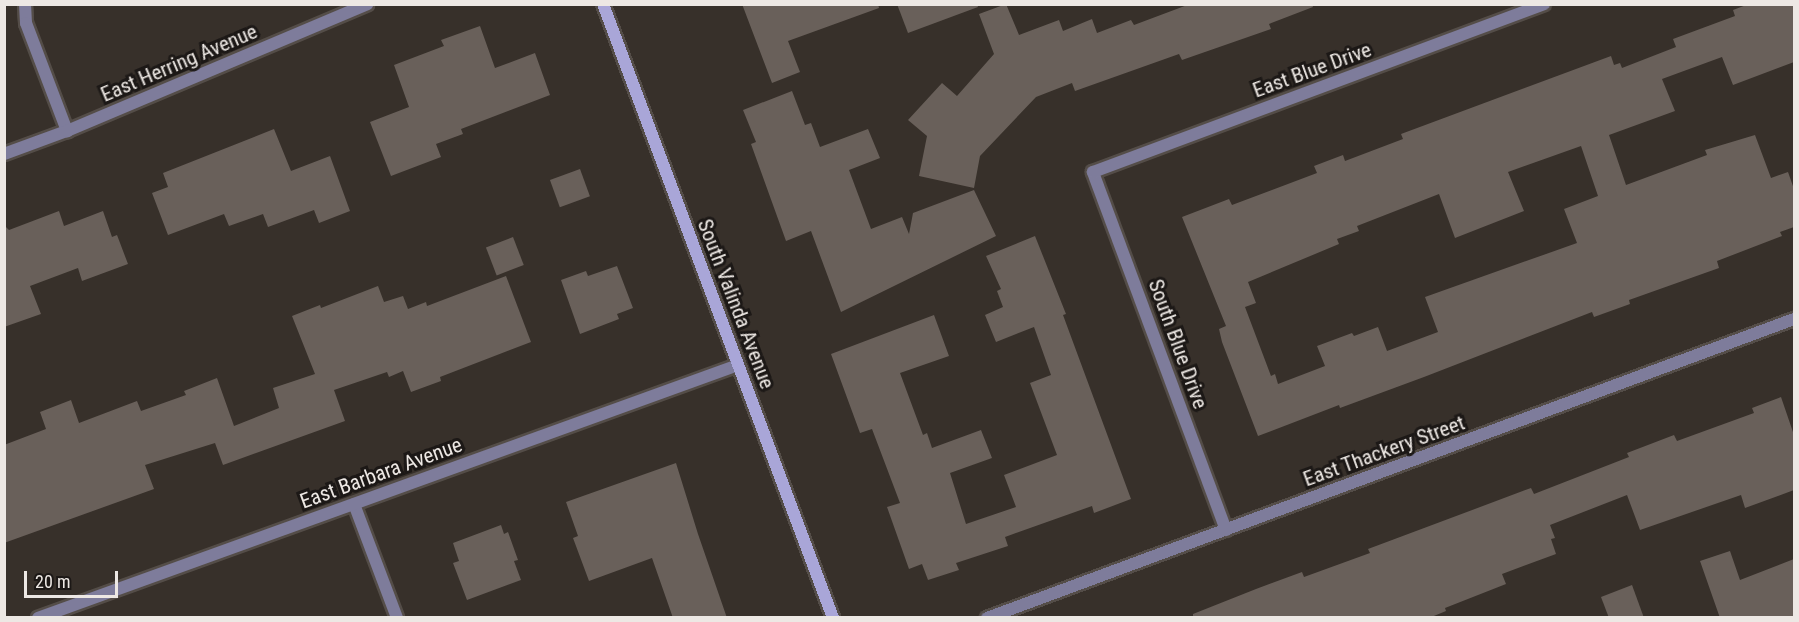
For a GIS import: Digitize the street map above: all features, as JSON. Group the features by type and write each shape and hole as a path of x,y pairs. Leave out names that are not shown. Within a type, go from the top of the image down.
{"main road":[{"name":"South Valinda Avenue","path":"603,4 833,618"}],"street":[{"path":"25,4 26,23 67,131"},
{"name":"East Herring Avenue","path":"4,154 67,131 367,4"},
{"name":"East Blue Drive","path":"1093,172 1544,4"},
{"name":"South Blue Drive","path":"1093,172 1226,530"},
{"name":"East Thackery Street","path":"987,618 1794,319"},
{"name":"East Barbara Avenue","path":"38,618 738,365"},
{"path":"354,504 397,618"}],"building":[{"path":"742,4 878,4 879,8 788,41 800,72 772,83"},
{"path":"897,4 977,4 978,7 908,33"},
{"path":"1006,4 1019,35 1059,20 1063,31 1092,19 1097,33 1131,20 1134,25 1190,4 1312,4 1313,7 1269,24 1271,29 1182,60 1179,54 1075,91 1072,83 1036,97 980,156 974,188 919,176 927,136 908,120 942,83 957,96 994,54 979,14"},
{"path":"1749,4 1794,4 1794,62 1733,85 1722,57 1662,79 1675,111 1609,135 1626,185 1707,155 1705,150 1755,135 1771,178 1788,172 1794,189 1794,227 1780,232 1782,236 1717,261 1719,268 1629,300 1630,304 1594,317 1592,312 1424,377 1340,408 1339,405 1258,436 1222,342 1219,329 1226,326 1182,217 1229,199 1232,205 1317,173 1314,166 1343,155 1345,161 1403,139 1401,134 1611,56 1614,65 1620,63 1622,68 1676,47 1673,39 1735,16 1733,10","holes":["1581,146 1598,196 1564,209 1577,243 1425,297 1438,332 1387,351 1378,327 1354,336 1352,333 1317,346 1325,366 1278,384 1275,374 1271,376 1245,307 1256,303 1248,282 1339,244 1337,239 1359,231 1357,226 1439,194 1455,238 1524,211 1508,172"]},
{"path":"480,26 495,68 535,53 550,95 461,129 463,134 436,144 441,157 391,176 370,122 409,107 394,65 444,46 441,40"},
{"path":"792,91 805,125 811,123 820,147 868,129 880,158 849,170 871,229 902,217 909,234 913,213 974,190 996,236 841,312 811,231 786,241 751,144 756,142 743,110"},
{"path":"274,129 291,171 330,156 350,211 319,223 314,210 268,227 263,214 229,226 224,214 168,235 152,193 168,187 163,173"},
{"path":"580,169 590,196 560,207 550,180"},
{"path":"59,211 64,226 103,211 112,237 117,235 128,264 82,281 78,268 30,286 41,314 4,327 4,225 9,230"},
{"path":"1035,236 1066,314 1063,315 1131,499 1094,513 1092,506 1005,537 1008,546 956,563 959,570 928,580 922,564 909,569 887,507 900,503 872,429 860,433 831,354 934,315 949,356 900,373 923,435 927,433 932,448 981,430 992,458 950,473 966,524 1016,507 1004,475 1057,455 1030,383 1051,375 1034,327 996,342 985,315 1003,307 997,291 1001,289 986,256"},
{"path":"513,237 524,265 497,275 486,247"},
{"path":"617,266 633,308 617,314 619,319 580,334 561,280 586,271 588,276"},
{"path":"506,276 531,342 440,377 441,381 411,392 403,371 389,377 387,372 334,390 345,421 223,465 215,443 145,465 154,489 4,543 4,445 46,429 40,412 71,400 79,423 137,401 141,411 186,395 184,391 217,378 234,426 279,408 273,388 315,374 292,316 320,305 321,308 378,286 384,302 403,296 408,309 426,302 427,306"},
{"path":"1781,397 1794,435 1794,490 1745,508 1741,495 1640,530 1627,495 1550,525 1555,538 1551,539 1556,554 1502,574 1506,584 1445,608 1446,611 1429,618 1193,618 1193,614 1256,589 1302,572 1304,577 1370,553 1368,549 1531,488 1534,494 1629,457 1627,453 1674,435 1677,441 1754,413 1752,408"},
{"path":"676,463 727,618 673,618 652,558 589,581 573,538 578,536 566,502"},
{"path":"501,525 504,534 508,532 518,560 514,561 521,580 467,600 453,563 459,561 453,543"},
{"path":"1730,551 1740,580 1794,559 1794,618 1720,618 1700,561"},
{"path":"1632,585 1644,618 1609,618 1601,597"}]}
